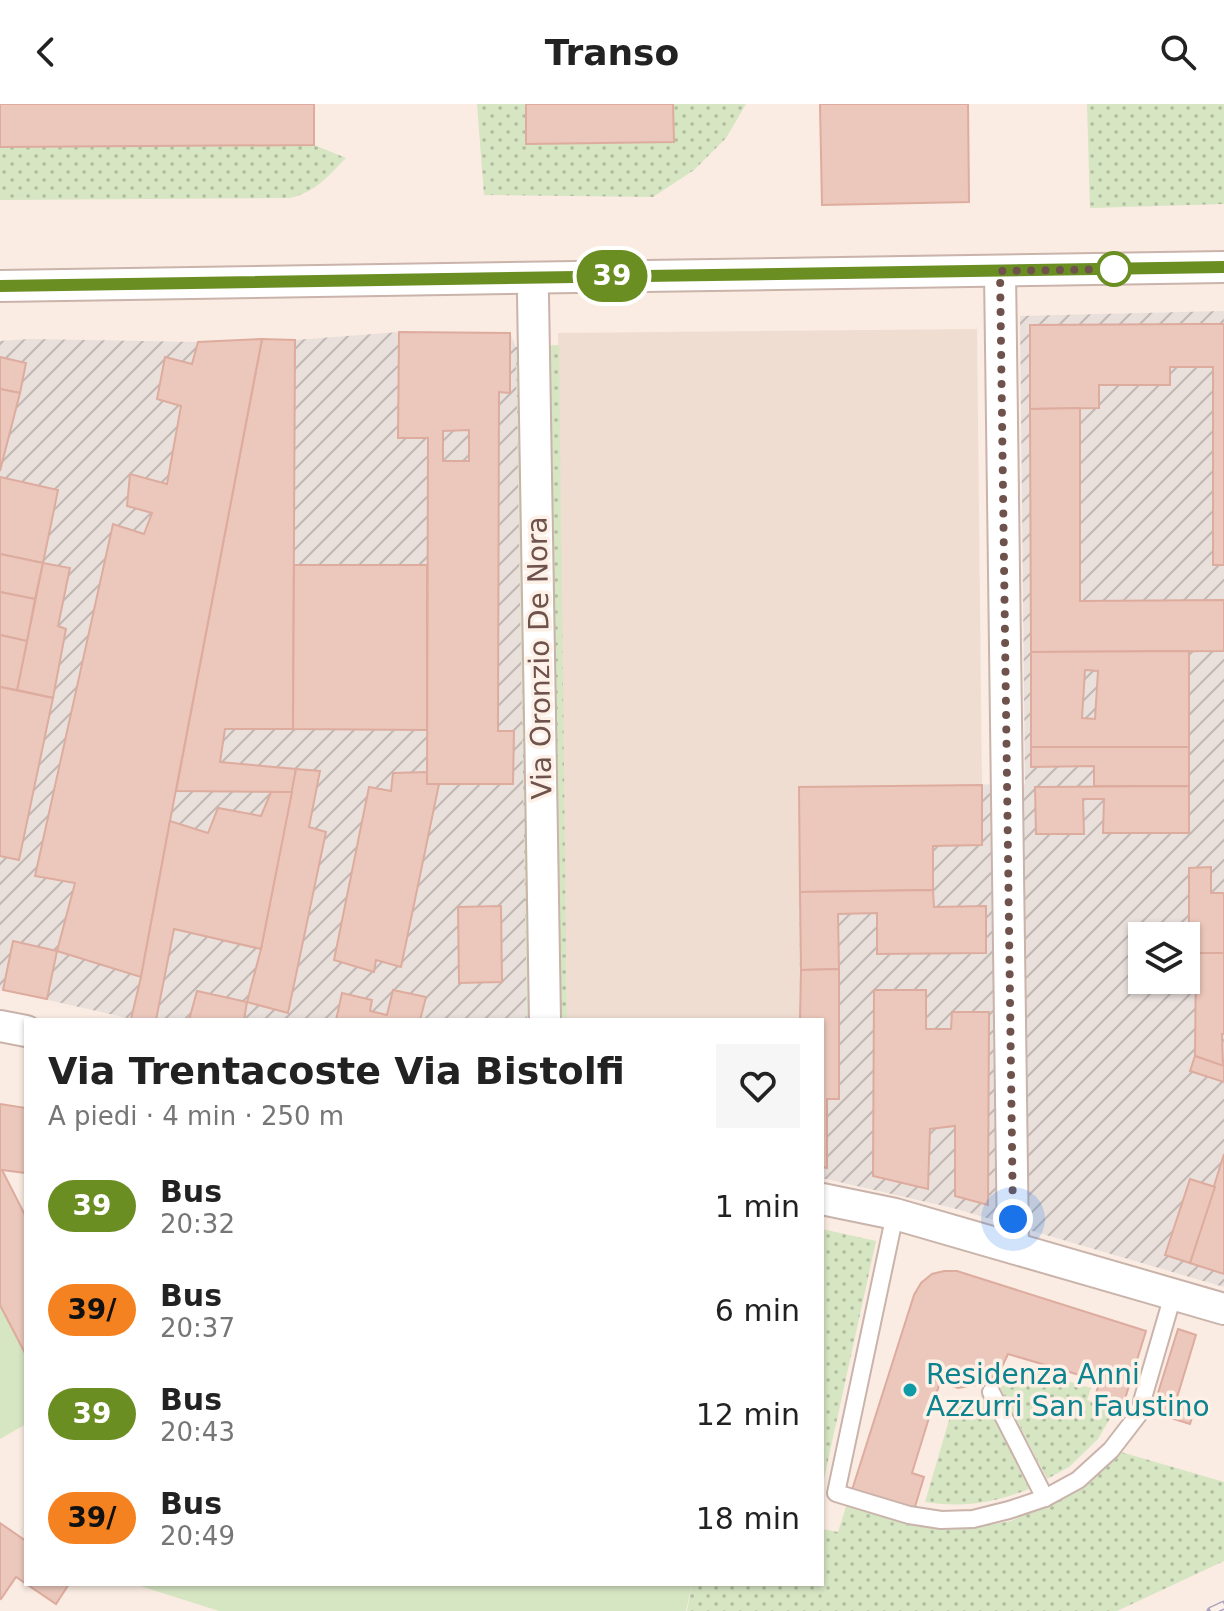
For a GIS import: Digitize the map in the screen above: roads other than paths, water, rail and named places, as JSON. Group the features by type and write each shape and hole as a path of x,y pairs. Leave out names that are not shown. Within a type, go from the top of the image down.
{"street":[{"path":"0,286 1224,267"},
{"path":"1000,271 1013,1247"},
{"name":"Via Oronzio De Nora","path":"533,295 545,1018"},
{"path":"0,1026 24,1031"},
{"path":"824,1199 895,1214 1224,1309"}],"lane":[{"path":"895,1214 836,1493 909,1515 941,1520 973,1519 1045,1498 1078,1480 1111,1450 1138,1415 1173,1295"},
{"path":"991,1392 1045,1498"}],"railway":[{"path":"1211,1611 1224,1605"}],"place":[{"name":"Residenza Anni Azzurri San Faustino","path":"910,1390"}]}
